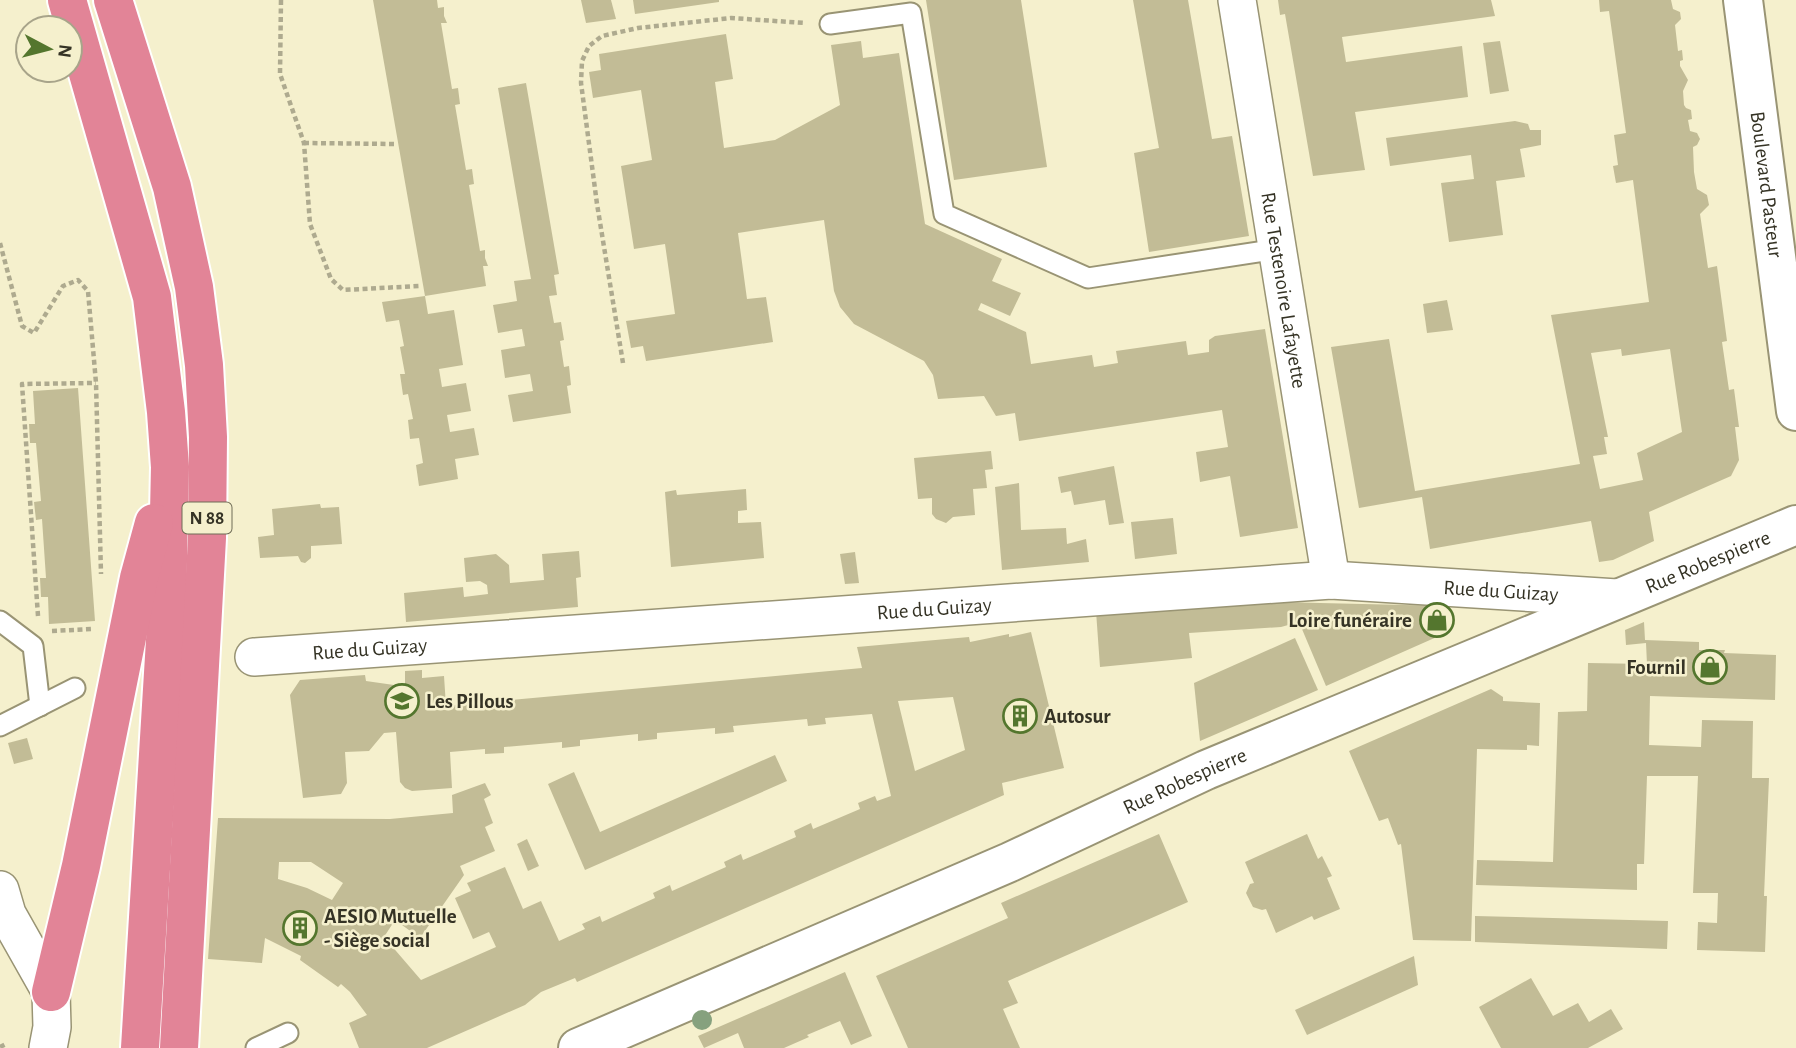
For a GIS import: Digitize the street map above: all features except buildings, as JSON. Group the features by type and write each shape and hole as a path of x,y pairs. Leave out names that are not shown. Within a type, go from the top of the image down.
{"highway":[{"name":"N 88","path":"67,0 152,297 170,467 167,608 140,1048"},
{"name":"N 88","path":"113,0 172,187 194,287 204,365 208,437 207,538 179,1048"},
{"path":"51,992 81,866 139,578 170,467"}],"main road":[{"name":"Boulevard Pasteur","path":"1743,0 1796,411"},
{"name":"Rue Robespierre","path":"578,1048 630,1038 1206,770 1796,525"}],"street":[{"name":"Rue Testenoire Lafayette","path":"1237,0 1331,579"},
{"name":"Rue du Guizay","path":"254,657 1331,579 1617,598"},
{"path":"0,890 7,914 51,992 52,1027 48,1048"}],"lane":[{"path":"830,24 911,13 944,214 1088,278 1278,249"},
{"path":"0,621 36,639 40,706"},
{"path":"0,726 75,688"},
{"path":"256,1048 288,1033"}],"path":[{"path":"282,0 280,74 304,142 310,224 331,279 343,290 419,286"},
{"path":"623,363 597,204 581,83 582,61 589,46 612,32 731,18 830,24"},
{"path":"304,142 396,144"},
{"path":"0,243 22,326 34,333 63,286 78,280 88,291 96,383 102,587"},
{"path":"96,383 22,384 36,639 103,628"},
{"path":"0,1046 6,1044"}],"place":[{"name":"Loire funéraire","path":"1437,620"},
{"name":"Fournil","path":"1710,667"},
{"name":"Les Pillous","path":"402,701"},
{"name":"Autosur","path":"1020,716"},
{"name":"AESIO Mutuelle - Siège social","path":"300,928"}]}
